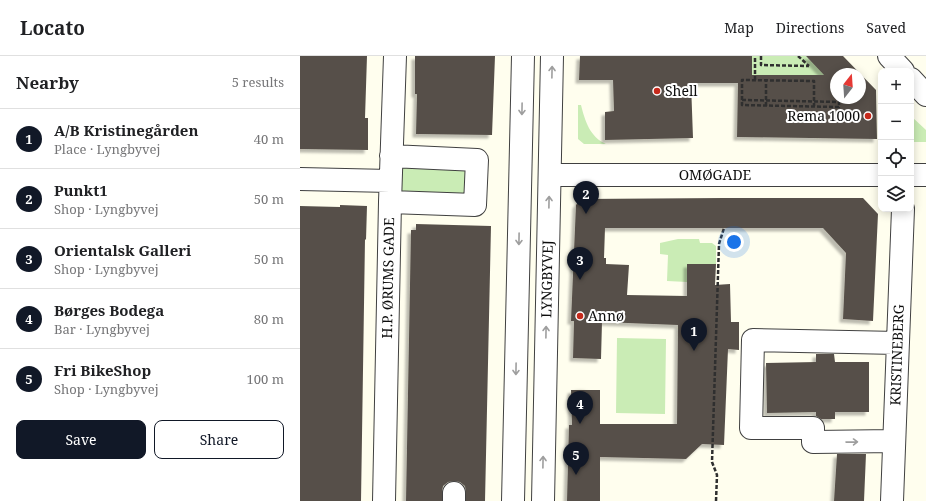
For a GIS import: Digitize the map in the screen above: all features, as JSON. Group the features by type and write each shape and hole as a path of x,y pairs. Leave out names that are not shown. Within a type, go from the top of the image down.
{"street":[{"name":"H.P. ØRUMS GADE","path":"384,501 394,56"},
{"name":"LYNGBYVEJ","path":"513,501 522,56"},
{"name":"LYNGBYVEJ","path":"543,501 552,56"},
{"path":"914,82 926,95"},
{"path":"300,178 475,205 477,160 391,156"},
{"name":"OMØGADE","path":"550,175 878,175"},
{"path":"914,175 926,175"},
{"name":"KRISTINEBERG","path":"892,501 903,212"},
{"path":"894,441 813,442 813,428 751,428 753,340 898,343"}],"path":[{"path":"755,56 755,80"},
{"path":"761,56 761,65 809,66 798,56"},
{"path":"742,100 766,101 814,101 839,102 839,107 742,105 742,100 742,80 814,81 814,101 814,106"},
{"path":"766,80 766,106"},
{"path":"716,501 717,475 712,462 719,244 724,228"}],"green space":[{"path":"752,56 806,56 825,75 752,75"},
{"path":"578,105 581,105 586,123 592,133 600,141 606,144 584,144 578,139"},
{"path":"914,119 926,130 926,142 914,142"},
{"path":"398,160 472,163 470,202 397,200"},
{"path":"678,239 699,239 700,243 712,243 716,246 716,264 687,264 687,282 667,281 668,255 660,254 660,243"},
{"path":"617,338 666,339 665,414 616,413"}],"building":[{"path":"300,56 367,56 365,118 368,118 368,150 300,149"},
{"path":"415,56 495,56 492,135 416,134 417,94 415,94"},
{"path":"580,56 752,56 752,75 824,75 806,56 843,56 855,68 830,68 830,104 866,104 866,80 876,90 877,139 737,137 738,83 691,83 693,138 605,140 605,112 614,111 613,80 579,80"},
{"path":"863,198 878,214 873,321 843,319 846,253 823,228 605,228 604,258 606,258 606,264 629,265 627,295 687,296 687,264 716,264 715,285 730,284 731,322 739,322 739,350 728,349 724,445 702,444 686,459 600,457 600,501 567,501 569,425 572,425 571,390 600,390 600,424 677,424 678,325 602,322 601,359 573,358 574,321 571,321 576,205 581,199"},
{"path":"340,205 367,206 366,240 365,239 361,501 300,501 300,206 340,207"},
{"path":"416,224 491,226 485,501 466,501 465,486 460,482 454,481 448,482 443,486 442,501 406,501 411,230 416,230"},
{"path":"816,354 834,354 835,362 869,362 869,412 835,412 835,419 821,419 816,416 816,412 767,413 766,363 816,362"},
{"path":"837,454 866,454 864,501 834,501"}],"place":[{"name":"Shell","path":"657,91"},
{"name":"Rema 1000","path":"868,116"},
{"name":"Punkt1","path":"586,214"},
{"name":"Orientalsk Galleri","path":"580,280"},
{"name":"Annø","path":"580,316"},
{"name":"A/B Kristinegården","path":"694,351"},
{"name":"Børges Bodega","path":"580,424"},
{"name":"Fri BikeShop","path":"576,475"}]}
